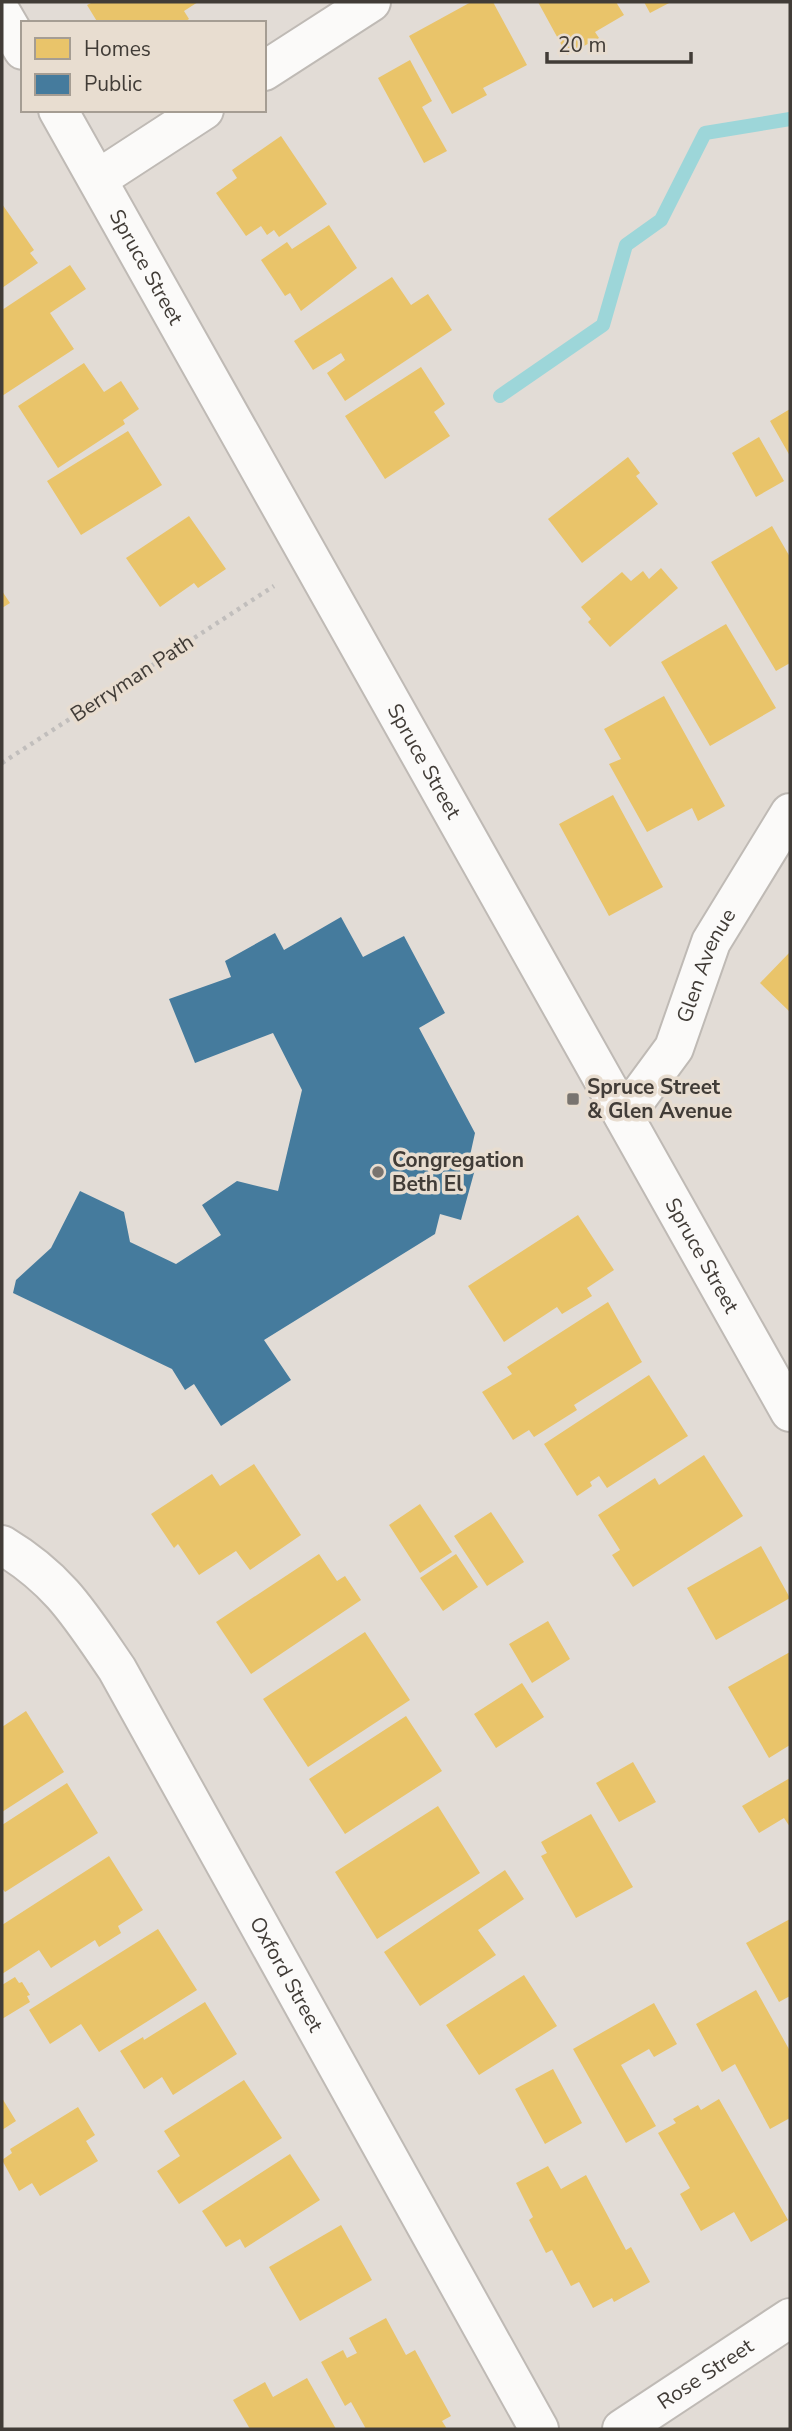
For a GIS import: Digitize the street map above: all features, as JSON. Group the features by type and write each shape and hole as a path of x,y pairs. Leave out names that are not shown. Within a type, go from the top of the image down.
{"street":[{"path":"266,70 371,2"},
{"path":"2,14 21,47"},
{"name":"Spruce Street","path":"59,112 790,1412"},
{"path":"98,179 201,112"},
{"name":"Glen Avenue","path":"624,1116 674,1048 711,942 790,813"},
{"name":"Oxford Street","path":"2,1545 23,1558 65,1593 117,1669 539,2429"},
{"name":"Rose Street","path":"622,2429 790,2318"}],"path":[{"name":"Berryman Path","path":"2,763 263,593"}],"building: Homes":[{"path":"93,2 198,2 184,11 189,19 186,21 97,21 87,5"},
{"path":"471,2 493,2 527,65 483,88 487,95 452,114 409,36"},
{"path":"538,2 616,2 624,15 595,32 599,38 567,55"},
{"path":"644,2 671,2 650,13"},
{"path":"410,60 432,101 422,107 447,151 424,163 378,78"},
{"path":"281,136 327,204 279,237 274,230 267,235 261,226 246,236 216,193 237,178 232,170"},
{"path":"2,204 34,250 30,253 38,263 2,288"},
{"path":"329,225 357,268 301,311 290,293 285,296 261,260 287,242 292,249"},
{"path":"70,265 86,289 50,313 74,349 2,396 2,310"},
{"path":"392,277 411,305 428,294 452,330 345,401 327,373 345,360 341,353 313,370 294,341"},
{"path":"84,363 104,392 121,381 139,409 123,420 125,424 58,468 18,406"},
{"path":"421,367 445,404 434,412 450,436 385,479 345,416"},
{"path":"790,409 790,456 770,421"},
{"path":"128,431 162,485 81,535 47,481"},
{"path":"759,437 784,481 756,497 732,453"},
{"path":"628,457 640,473 636,476 658,504 582,563 548,519"},
{"path":"189,516 226,569 198,588 194,583 160,607 126,558"},
{"path":"772,526 790,557 790,663 776,671 711,562"},
{"path":"661,568 678,588 610,647 588,622 591,619 581,607 622,572 631,581 643,571 649,579"},
{"path":"2,591 10,603 2,608"},
{"path":"726,624 776,708 710,746 661,662"},
{"path":"664,696 725,806 698,821 692,808 647,832 609,764 621,759 604,729"},
{"path":"613,795 663,887 609,916 559,824"},
{"path":"790,952 790,1012 760,983"},
{"path":"578,1215 614,1270 587,1288 592,1296 562,1314 557,1307 504,1342 468,1286"},
{"path":"608,1302 642,1362 574,1405 577,1410 534,1437 529,1430 513,1440 482,1392 512,1374 507,1367"},
{"path":"649,1375 688,1436 607,1488 599,1476 590,1482 592,1486 577,1496 544,1444"},
{"path":"704,1455 743,1516 633,1587 612,1555 620,1550 598,1515 655,1478 659,1485"},
{"path":"254,1464 301,1535 250,1570 236,1551 199,1575 178,1544 174,1548 151,1514 212,1474 220,1486"},
{"path":"420,1504 452,1552 420,1573 389,1525"},
{"path":"491,1512 524,1562 487,1586 454,1536"},
{"path":"761,1546 790,1598 716,1640 687,1588"},
{"path":"319,1554 337,1581 345,1576 361,1600 251,1674 216,1622"},
{"path":"456,1554 478,1587 443,1611 420,1578"},
{"path":"548,1621 570,1659 532,1683 509,1644"},
{"path":"365,1632 410,1700 308,1767 263,1699"},
{"path":"790,1652 790,1745 769,1758 728,1687"},
{"path":"522,1683 544,1717 496,1748 474,1714"},
{"path":"26,1711 64,1772 2,1812 2,1727"},
{"path":"406,1716 442,1771 345,1834 309,1779"},
{"path":"633,1762 656,1802 619,1822 596,1783"},
{"path":"790,1778 790,1827 784,1818 759,1833 742,1806"},
{"path":"67,1783 98,1833 5,1892 2,1888 2,1825"},
{"path":"438,1806 480,1873 377,1939 335,1872"},
{"path":"591,1814 633,1887 576,1918 541,1856 547,1853 541,1842"},
{"path":"109,1856 143,1910 118,1926 121,1933 99,1947 95,1940 51,1968 39,1950 2,1974 2,1925"},
{"path":"505,1870 524,1899 478,1930 496,1955 420,2006 384,1952"},
{"path":"790,1919 790,1996 779,2002 746,1943"},
{"path":"158,1929 197,1990 99,2052 81,2024 50,2044 29,2010"},
{"path":"524,1975 557,2026 479,2075 446,2025"},
{"path":"15,1977 19,1983 22,1982 30,1995 27,1996 30,2002 2,2019 2,1985"},
{"path":"756,1990 790,2051 790,2118 770,2129 735,2064 722,2072 696,2024"},
{"path":"205,2002 237,2054 173,2095 162,2077 144,2089 120,2051 143,2037 144,2040"},
{"path":"654,2003 677,2044 654,2057 649,2049 621,2065 656,2126 626,2143 573,2049"},
{"path":"553,2069 582,2123 545,2144 515,2089"},
{"path":"244,2080 282,2138 179,2204 157,2171 180,2156 164,2131"},
{"path":"2,2098 16,2121 2,2130"},
{"path":"719,2099 788,2220 751,2242 734,2212 701,2231 680,2194 690,2188 658,2133 676,2123 673,2119 698,2105 701,2110"},
{"path":"78,2107 95,2135 86,2141 98,2161 40,2196 32,2183 19,2191 2,2160 12,2153 10,2149"},
{"path":"290,2154 320,2200 245,2248 240,2239 226,2247 202,2211"},
{"path":"548,2166 561,2189 586,2175 626,2250 631,2247 650,2282 614,2302 612,2298 593,2308 579,2282 571,2286 552,2250 546,2253 529,2220 533,2217 516,2183"},
{"path":"341,2225 372,2280 300,2321 269,2267"},
{"path":"386,2318 406,2355 415,2350 451,2416 442,2421 447,2429 366,2429 351,2402 345,2406 321,2362 343,2350 347,2358 357,2353 349,2338"},
{"path":"307,2378 336,2429 250,2429 233,2400 265,2382 273,2397"}],"building: Public":[{"name":"Congregation Beth El","path":"341,917 363,957 404,936 445,1013 419,1028 475,1133 469,1160 477,1162 461,1220 440,1214 435,1234 264,1340 291,1380 221,1426 194,1384 185,1390 172,1369 13,1293 16,1280 51,1248 80,1191 124,1212 130,1242 176,1264 221,1235 202,1205 237,1181 278,1191 302,1090 273,1033 195,1063 169,999 231,977 225,961 275,933 284,950"}],"waterway":[{"path":"500,396 603,325 626,245 661,220 705,133 790,119"}],"place":[{"name":"Spruce Street & Glen Avenue","path":"573,1099"},
{"name":"Congregation Beth El","path":"378,1172"}]}
